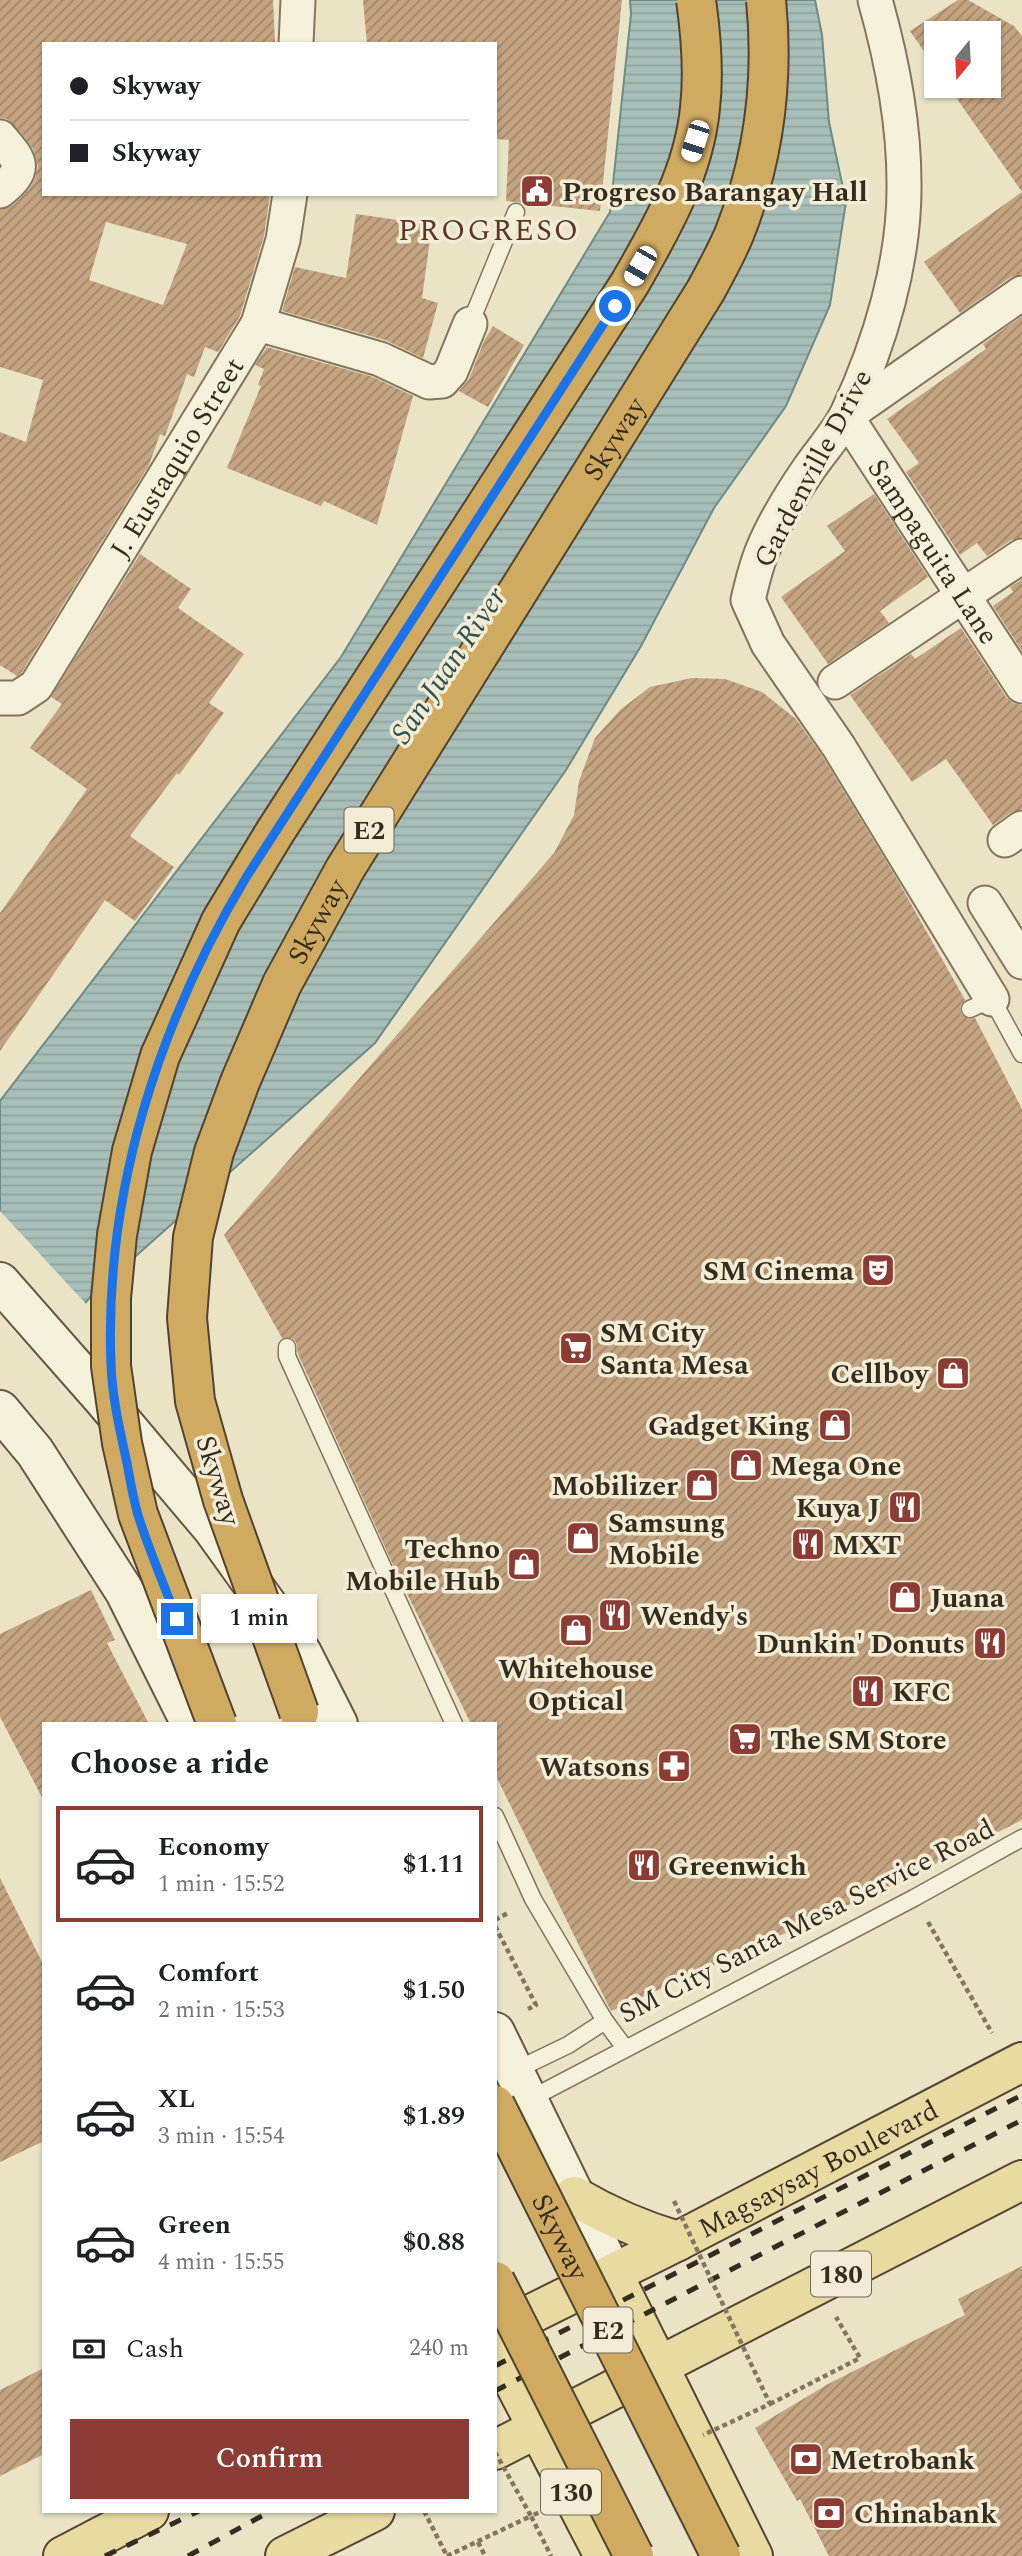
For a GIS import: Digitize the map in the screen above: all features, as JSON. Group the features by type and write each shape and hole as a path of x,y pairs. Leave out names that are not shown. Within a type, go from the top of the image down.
{"highway":[{"path":"216,1722 138,1514 122,1443 111,1366 111,1298 117,1235 132,1151 160,1056 220,921 630,283 679,191 695,141 700,109 701,77 696,0"},
{"name":"Skyway","path":"299,1712 223,1500 195,1401 187,1318 193,1237 214,1152 240,1082 282,984 345,869 706,290 734,233 757,164 766,118 769,37 766,0"},
{"name":"Skyway","path":"513,2092 721,2556"},
{"path":"497,2285 634,2556"}],"main road":[{"path":"0,1282 212,1528 302,1653 337,1722"},
{"path":"0,1410 35,1452 125,1592 190,1722"},
{"path":"497,2039 513,2092 574,2196 753,2556"},
{"name":"Magsaysay Boulevard","path":"497,2331 606,2260 678,2241 1022,2062"},
{"name":"180","path":"497,2450 1022,2180"},
{"path":"574,2196 607,2216 642,2231 678,2241"},
{"path":"497,2308 525,2304 606,2260"},
{"name":"130","path":"497,2350 604,2556"},
{"path":"63,2556 145,2513"},
{"path":"285,2556 371,2513"}],"street":[{"path":"296,42 298,0"},
{"name":"Gardenville Drive","path":"875,0 890,53 901,125 904,184 901,231 892,283 870,358 846,416 807,472 763,549 747,600 768,644 839,747 981,1004"},
{"path":"0,138 18,158 19,170 14,180 0,191"},
{"name":"J. Eustaquio Street","path":"9,698 36,685 258,324 283,240 289,196"},
{"path":"846,416 1022,293"},
{"path":"258,324 380,359 429,382 442,381 451,371 470,324"},
{"name":"Sampaguita Lane","path":"846,416 1022,686"},
{"path":"835,682 1022,556"},
{"path":"985,903 1022,962"}],"lane":[{"path":"470,324 516,212"},
{"path":"981,1004 1022,1054"},
{"path":"287,1347 287,1356 453,1722"},
{"name":"SM City Santa Mesa Service Road","path":"497,1820 533,1899 605,2021 625,2048 914,1898 1022,1838"},
{"path":"513,2092 568,2045 605,2021"},
{"path":"513,2092 625,2048"}],"path":[{"path":"914,1898 976,2006"},
{"path":"497,1930 536,2005"},
{"path":"770,2404 860,2358 819,2286"},
{"path":"425,2513 447,2556 531,2516 551,2556"},
{"path":"478,2542 485,2556"}],"water":[{"name":"San Juan River","path":"630,0 815,0 822,35 829,122 846,202 830,305 786,406 714,508 641,646 566,770 375,1043 91,1296 0,1406 0,1101 341,657 610,212 631,14"}],"pier":[{"path":"0,1211 88,1306 0,1409"}],"building":[{"path":"0,0 273,0 275,42 42,42 42,196 270,196 264,236 240,316 218,352 205,347 194,377 187,374 165,436 160,434 149,465 22,672 17,676 0,665 0,432 26,442 43,380 0,367 0,210 13,205 29,189 38,166 33,149 7,119 0,118","holes":["106,222 187,244 163,305 89,280"]},
{"path":"363,0 622,0 600,211 506,201 509,140 497,139 497,42 367,42"},
{"path":"958,0 968,0 1014,26 1022,36 1022,192 956,98 1001,98 1001,21 925,21"},
{"path":"924,22 924,51 910,31"},
{"path":"1022,192 1022,274 1011,277 960,313 924,262"},
{"path":"356,214 432,225 422,298 438,303 423,358 385,340 282,311 295,267 346,278"},
{"path":"1022,316 1022,537 1011,540 987,556 977,543 960,555 906,472 919,463 887,419 986,349 983,344"},
{"path":"493,326 524,345 488,407 459,391 469,379"},
{"path":"267,347 373,377 413,396 377,525 324,501 321,506 227,468 261,386 258,385 264,369 255,365"},
{"path":"874,494 928,577 880,611 889,623 828,664 781,597 845,551 827,526"},
{"path":"140,554 191,589 178,608 244,654 209,703 224,713 130,836 174,867 135,921 105,900 0,1051 0,913 87,789 30,748 62,704 51,697"},
{"path":"1022,579 1022,651 993,606 1013,592 1010,587"},
{"path":"961,628 1006,697 1013,703 1022,705 1022,809 1012,812 993,825 946,759 912,782 850,695 911,654 915,659"},
{"name":"SM City Santa Mesa","path":"692,678 725,679 762,692 796,719 823,757 897,879 965,1000 960,1007 961,1014 968,1019 975,1018 1022,1109 1022,1820 902,1881 611,2011 497,1778 497,1722 470,1722 394,1567 298,1354 296,1342 292,1338 282,1338 224,1235 554,853 574,815 579,781 595,738 620,710 650,687"},
{"path":"91,1590 115,1640 107,1643 148,1722 42,1722 42,1797 0,1717 0,1634"},
{"path":"0,1878 42,1962 42,2142 0,2162"},
{"path":"1022,2266 1022,2556 829,2556 800,2499 797,2501 755,2428 828,2384 965,2315 958,2299"},
{"path":"42,2369 42,2455 0,2476 0,2390"}],"railway":[{"path":"497,2365 1022,2095"},
{"path":"497,2390 1022,2120"},
{"path":"105,2556 195,2513"},
{"path":"188,2556 267,2513"}],"place":[{"name":"Progreso Barangay Hall","path":"537,191"},
{"name":"SM Cinema","path":"878,1270"},
{"name":"SM City Santa Mesa","path":"576,1348"},
{"name":"Cellboy","path":"953,1373"},
{"name":"Gadget King","path":"835,1425"},
{"name":"Mega One","path":"746,1465"},
{"name":"Mobilizer","path":"702,1485"},
{"name":"Kuya J","path":"905,1507"},
{"name":"Samsung Mobile","path":"583,1538"},
{"name":"MXT","path":"808,1544"},
{"name":"Techno Mobile Hub","path":"524,1564"},
{"name":"Juana","path":"905,1597"},
{"name":"Wendy's","path":"615,1615"},
{"name":"Whitehouse Optical","path":"576,1630"},
{"name":"Dunkin' Donuts","path":"990,1643"},
{"name":"KFC","path":"868,1691"},
{"name":"The SM Store","path":"745,1739"},
{"name":"Watsons","path":"674,1766"},
{"name":"Greenwich","path":"644,1865"},
{"name":"Metrobank","path":"806,2459"},
{"name":"Chinabank","path":"829,2513"}],"district":[{"name":"PROGRESO","path":"489,230"}],"route":[{"path":"177,1619 138,1514 122,1443 111,1366 111,1298 117,1235 132,1151 160,1056 220,921 247,876 615,306"}]}
